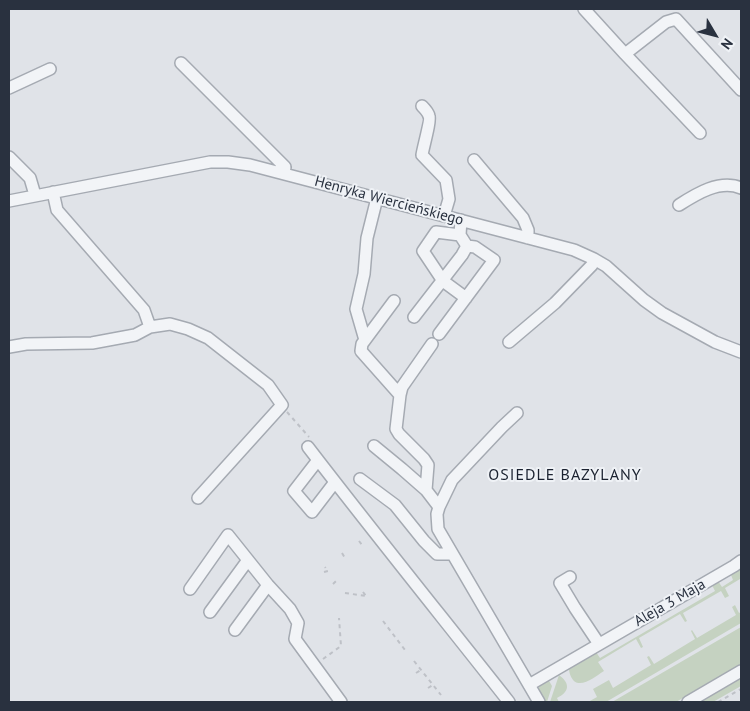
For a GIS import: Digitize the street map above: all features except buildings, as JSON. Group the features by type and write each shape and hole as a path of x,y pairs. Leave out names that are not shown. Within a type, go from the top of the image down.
{"street":[{"path":"584,9 700,133"},
{"path":"625,54 675,14 741,90"},
{"path":"181,63 285,167 284,173"},
{"path":"9,88 50,69"},
{"path":"422,106 429,116 429,125 422,155 446,180 448,199 444,216"},
{"path":"9,157 30,178 35,196"},
{"path":"474,160 523,218 529,233 528,238"},
{"name":"Henryka Wiercieńskiego","path":"9,201 210,162 234,162 250,165 574,250 606,266 662,314 715,342 741,352"},
{"path":"679,204 715,186 737,186 741,188"},
{"path":"53,192 57,210 144,310 150,328"},
{"path":"365,340 356,309 364,274 367,238 377,198"},
{"path":"461,220 460,235 467,246"},
{"path":"460,235 436,232 423,251 443,281 466,298"},
{"path":"414,318 467,246"},
{"path":"439,334 494,260 475,247 467,246"},
{"path":"509,342 559,299 592,264 594,259"},
{"path":"394,301 362,344 361,351 400,395"},
{"path":"9,347 26,344 92,343 135,335 150,328 170,324 188,329 208,338 268,385 282,405 198,498"},
{"path":"426,490 428,465 398,434 396,429 402,386 432,344"},
{"path":"517,413 452,480 439,507 437,514 438,529 538,702"},
{"path":"374,446 426,490 439,507"},
{"path":"308,447 509,702"},
{"path":"318,460 294,491 312,512 335,482"},
{"path":"360,479 396,505 424,542 437,554 452,554"},
{"path":"190,589 228,535 290,609 298,623 295,638 341,702"},
{"path":"210,612 248,560"},
{"name":"Aleja 3 Maja","path":"529,685 734,566 741,560"},
{"path":"570,577 560,583 598,644"},
{"path":"235,630 268,585"},
{"path":"688,702 741,671"}],"path":[{"path":"359,541 362,545"},
{"path":"342,553 345,558"},
{"path":"324,572 328,571 325,567"},
{"path":"345,593 366,596 362,592"},
{"path":"314,665 341,646 339,618"},
{"path":"382,621 405,650"},
{"path":"414,661 441,696"},
{"path":"416,673 421,670"},
{"path":"428,688 433,685"},
{"path":"718,702 741,688"}],"green space":[{"path":"738,569 741,569 741,581 740,579 725,588 729,596 725,598 721,591 683,613 687,621 685,622 680,614 639,638 643,647 641,648 636,639 598,662 604,671 588,681 580,683 573,680 569,668 596,652 600,658 715,591 712,585 718,581 722,587 733,580 731,575"},
{"path":"735,605 739,613 741,612 741,623 606,702 588,702 597,697 593,689 609,680 613,688 651,665 647,657 649,656 654,664 695,639 692,630 697,638 736,615 732,607"},
{"path":"741,627 741,664 676,702 612,702"},
{"path":"559,675 563,678 567,688 557,698 559,702 550,702"},
{"path":"741,677 741,686 713,702 698,702"},
{"path":"548,679 552,686 547,702 543,702 538,689"}],"district":[{"name":"OSIEDLE BAZYLANY","path":"565,475"}]}
